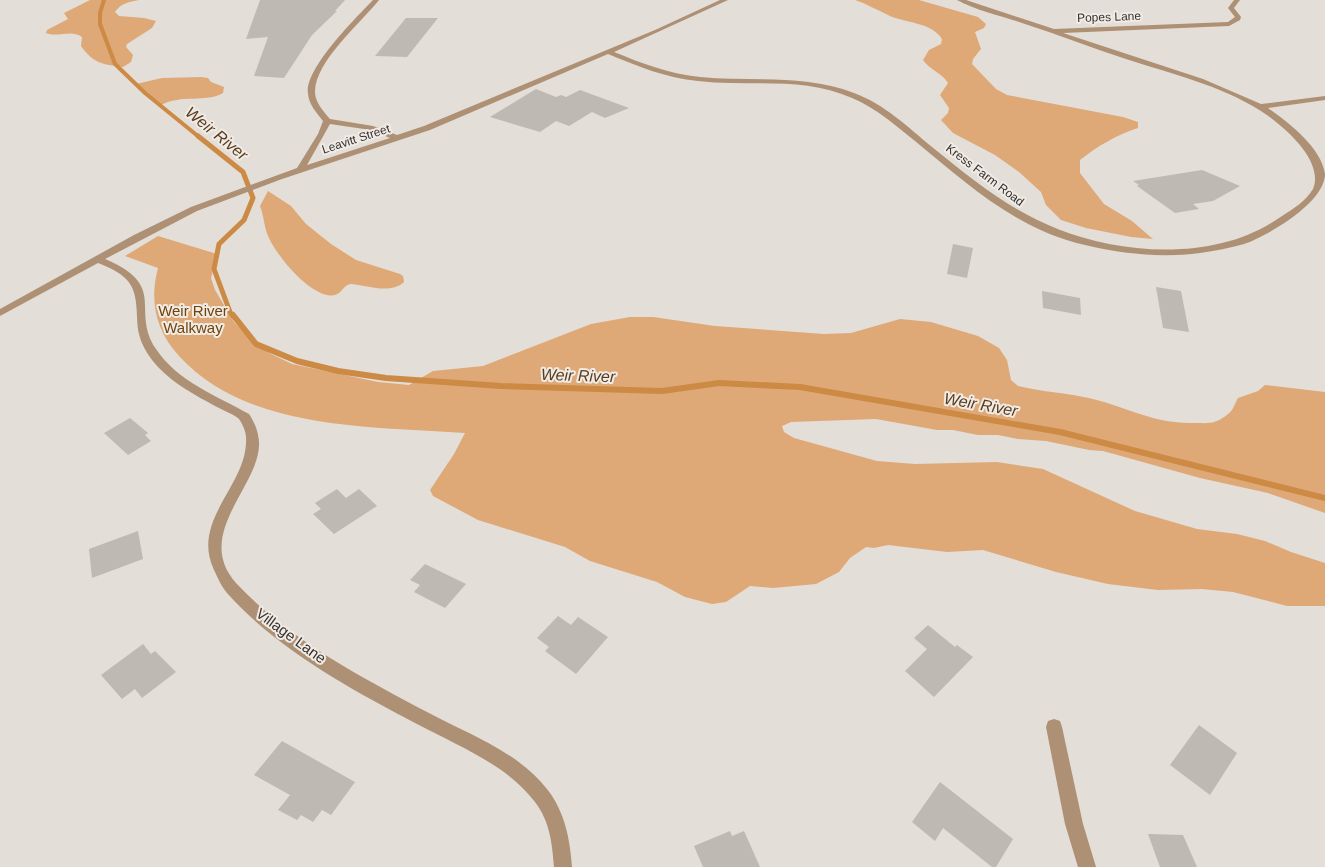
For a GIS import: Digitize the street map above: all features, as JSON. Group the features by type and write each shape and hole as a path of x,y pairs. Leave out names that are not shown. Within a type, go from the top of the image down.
{"street":[{"path":"376,0 330,53 312,82 311,93 314,102 327,121 377,129 388,132 398,139"},
{"name":"Leavitt Street","path":"0,312 157,227 219,199 398,139 608,52 725,0"},
{"name":"Popes Lane","path":"960,0 1053,31 1233,23 1238,17 1230,8 1237,0"},
{"name":"Kress Farm Road","path":"608,52 651,68 684,77 711,80 789,81 825,86 854,95 891,118 977,188 1013,214 1056,234 1085,243 1136,251 1165,253 1191,251 1239,241 1272,228 1309,199 1321,180 1319,164 1293,131 1274,115 1260,107 1205,81 1115,53 1053,31"},
{"path":"1260,107 1325,98"},
{"path":"301,170 304,160 325,130 327,121"},
{"name":"Village Lane","path":"98,259 123,272 135,283 139,293 144,334 154,354 172,372 192,387 245,418 251,426 253,435 250,458 219,521 213,541 215,563 227,583 276,629 311,652 421,717 482,748 511,767 537,793 552,812 562,847 563,867"},
{"path":"1054,727 1074,824 1087,867"}],"green space":[{"path":"90,0 139,0 123,5 115,12 119,16 156,21 152,28 127,44 126,47 133,55 131,62 123,67 104,64 94,60 81,46 82,37 78,35 46,33 47,30 68,19 64,13"},
{"path":"855,0 919,0 978,17 986,24 984,28 975,32 981,49 973,59 972,64 996,89 1007,95 1123,117 1138,122 1138,128 1108,141 1080,160 1080,173 1104,204 1132,221 1153,239 1131,237 1086,228 1061,220 1046,205 1041,192 1019,172 995,155 953,133 941,120 948,113 949,108 940,95 948,83 923,60 929,50 941,44 942,39 937,33 925,26 895,18"},
{"path":"162,78 208,78 211,82 224,87 223,93 209,98 177,100 161,105 145,94 136,84"},
{"path":"268,191 291,206 306,224 331,244 356,260 400,274 403,276 404,282 398,286 385,289 350,284 335,295 326,295 316,291 306,284 287,264 268,236 260,206"},
{"name":"Weir River Walkway","path":"158,236 217,254 211,278 215,290 234,322 247,336 271,354 292,364 378,382 409,385 433,371 483,366 591,324 630,317 653,317 715,326 824,334 851,333 900,319 931,322 978,336 999,348 1007,360 1011,380 1018,386 1093,399 1166,421 1179,423 1215,422 1230,413 1238,398 1258,391 1265,385 1325,392 1325,513 1268,493 1200,478 1103,451 1046,441 998,435 978,435 953,430 937,430 876,419 791,422 782,426 784,432 794,438 877,461 915,464 997,462 1043,469 1135,511 1197,529 1237,534 1265,541 1325,563 1325,606 1287,606 1233,592 1202,589 1158,590 1108,584 1056,572 983,550 947,552 888,545 874,548 866,547 850,558 839,572 816,584 773,588 750,586 726,602 712,604 685,597 657,582 590,561 565,547 478,520 433,496 430,490 454,454 465,433 391,429 313,420 275,411 239,399 207,381 179,356 160,326 156,315 154,292 158,268 125,256"}],"building":[{"path":"260,0 345,0 335,11 337,11 312,35 284,78 254,76 268,37 246,39"},
{"path":"406,18 438,18 407,57 375,56"},
{"path":"536,89 556,97 561,95 566,97 580,90 629,108 605,118 592,112 569,126 556,121 540,132 490,117"},
{"path":"1202,170 1240,186 1213,201 1193,204 1199,209 1175,213 1137,186 1139,185 1133,181"},
{"path":"953,244 973,248 967,278 947,274"},
{"path":"1156,287 1181,291 1189,332 1163,328"},
{"path":"1042,291 1080,298 1081,315 1043,308"},
{"path":"130,418 148,433 145,435 151,441 128,455 104,433"},
{"path":"337,489 346,498 359,489 377,506 334,534 313,514 321,509 315,503"},
{"path":"138,531 143,559 92,578 89,549"},
{"path":"425,564 466,584 445,608 414,592 420,585 410,580"},
{"path":"558,616 571,625 578,617 608,637 576,674 545,651 549,647 537,638"},
{"path":"928,625 955,647 957,645 973,657 934,697 905,671 927,649 914,638"},
{"path":"143,644 151,654 155,651 176,672 142,698 135,689 122,699 101,675"},
{"path":"1199,725 1237,753 1210,795 1170,765"},
{"path":"282,741 355,782 331,815 322,810 313,822 301,815 297,820 278,810 290,795 254,775"},
{"path":"940,782 1013,839 996,867 992,867 943,828 935,841 912,822"},
{"path":"730,831 732,836 744,831 760,867 703,867 694,846"},
{"path":"1148,834 1183,835 1197,867 1160,867"}],"waterway":[{"name":"Weir River","path":"104,0 100,13 100,24 115,64 145,93 199,137"},
{"name":"Weir River","path":"198,136 243,172 253,198 244,220 219,244 214,269 230,312 234,317"},
{"name":"Weir River","path":"233,315 256,344 297,361 338,371 386,378 501,386 662,391 719,383 800,387 1060,432 1325,498"}]}
